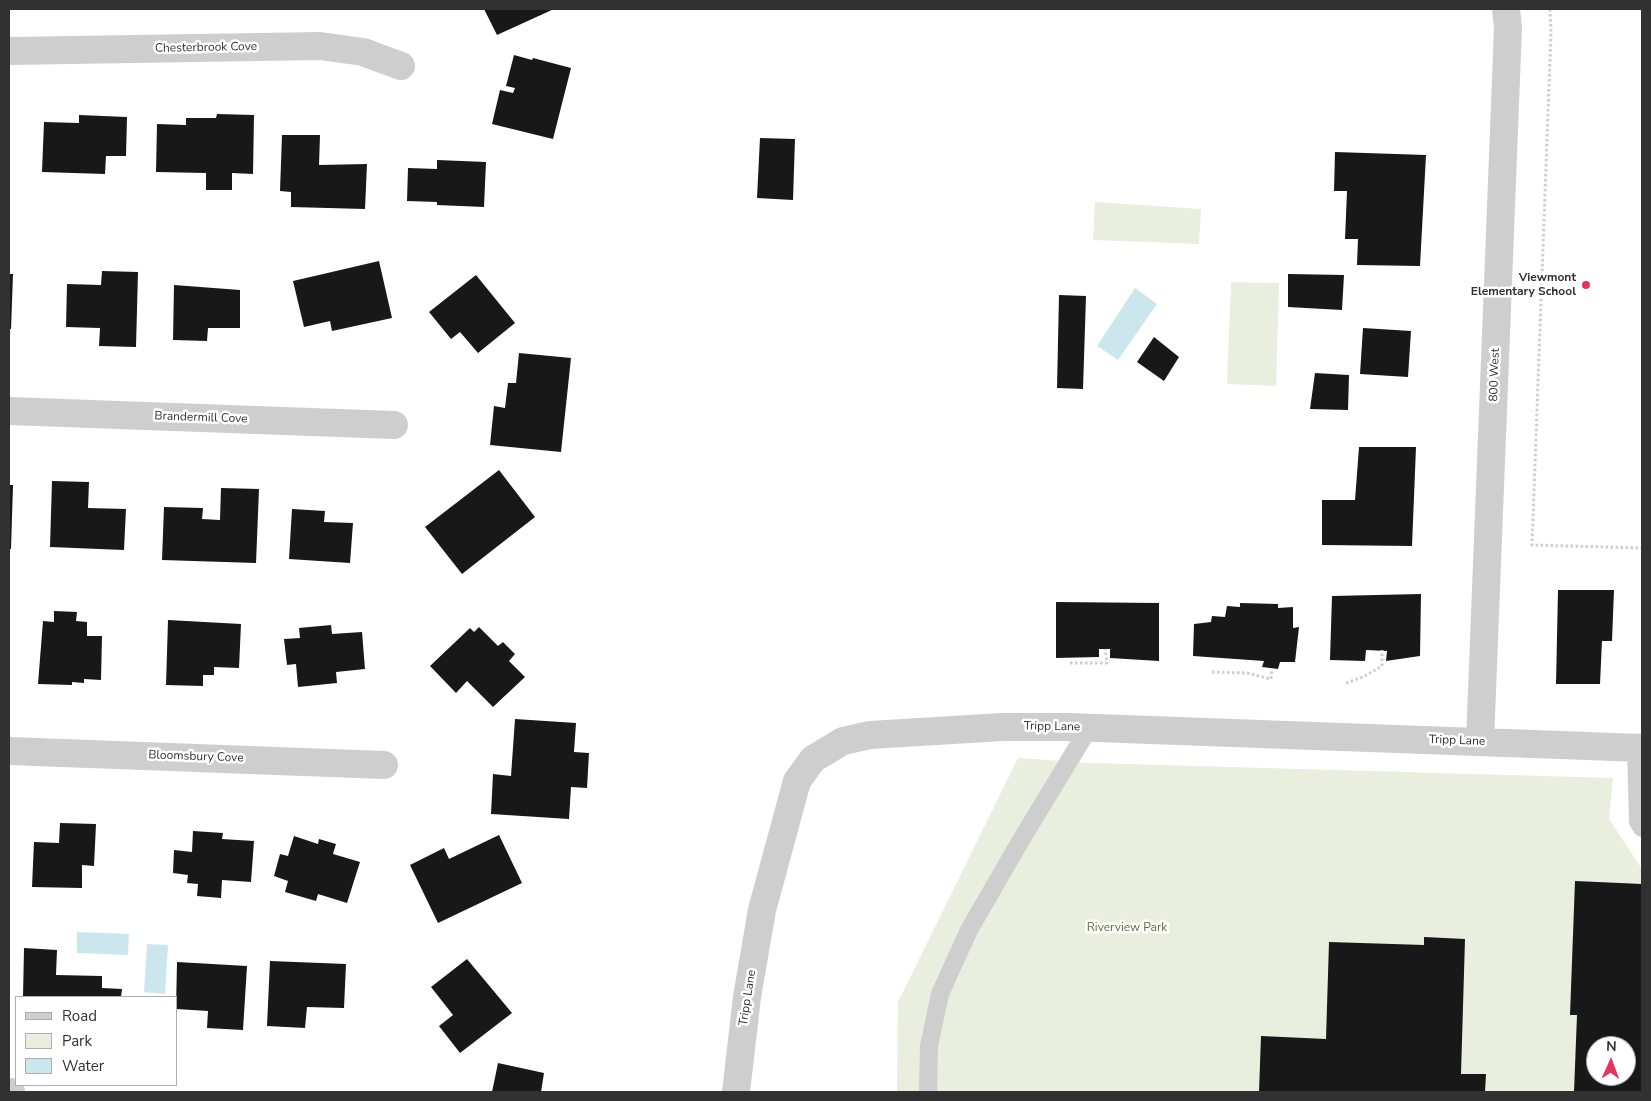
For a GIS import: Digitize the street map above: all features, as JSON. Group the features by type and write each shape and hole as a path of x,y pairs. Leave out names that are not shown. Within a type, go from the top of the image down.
{"street":[{"name":"800 West","path":"1480,742 1508,28 1506,9"},
{"name":"Chesterbrook Cove","path":"9,51 320,46 363,52 401,66"},
{"name":"Brandermill Cove","path":"9,412 394,425"},
{"name":"Tripp Lane","path":"736,1092 747,997 762,910 797,780 813,759 842,741 870,735 1002,727 1089,728 1639,747"},
{"name":"Bloomsbury Cove","path":"9,751 384,765"}],"lane":[{"path":"928,1092 928,1046 940,994 969,930 1020,840 1089,728"},
{"path":"1639,747 1638,822 1642,828"}],"path":[{"path":"1550,9 1551,32 1532,545 1642,548"},
{"path":"1070,663 1107,663 1105,649"},
{"path":"1346,683 1363,677 1382,666 1382,650"},
{"path":"1212,672 1247,673 1271,679 1272,669"}],"green space":[{"path":"1095,202 1201,209 1199,244 1093,240"},
{"path":"1231,282 1279,283 1276,386 1227,384"},
{"name":"Riverview Park","path":"1018,758 1092,763 1613,778 1609,819 1642,869 1642,1092 897,1092 898,1002"}],"water":[{"path":"1135,288 1157,304 1118,360 1097,346"},
{"path":"77,932 129,934 128,955 77,953"},
{"path":"147,944 168,945 165,994 144,992"}],"building":[{"path":"484,9 554,9 497,35"},
{"path":"514,55 571,68 553,139 492,124 500,90 513,93 515,88 506,86"},
{"path":"217,114 254,115 253,174 232,173 232,190 206,190 206,173 156,172 157,124 186,125 186,118 216,118"},
{"path":"79,115 127,117 126,156 106,156 105,174 42,172 44,122 79,123"},
{"path":"282,135 320,135 319,165 367,164 365,209 291,207 291,192 280,191"},
{"path":"760,138 795,139 793,200 757,198"},
{"path":"1335,152 1426,155 1420,266 1357,265 1358,239 1345,239 1347,191 1334,191"},
{"path":"437,160 486,162 484,207 437,205 437,202 407,201 408,168 437,169"},
{"path":"379,261 392,318 332,331 330,321 304,327 293,281"},
{"path":"102,271 138,272 136,347 99,346 100,328 66,327 67,284 101,285"},
{"path":"9,274 13,274 11,329 9,329"},
{"path":"1288,274 1344,275 1342,310 1288,307"},
{"path":"476,275 515,323 478,353 460,332 451,339 429,312"},
{"path":"174,285 240,290 240,328 208,328 207,341 173,340"},
{"path":"1059,295 1086,296 1083,389 1057,388"},
{"path":"1363,328 1411,331 1408,377 1360,374"},
{"path":"1154,337 1179,357 1164,381 1137,362"},
{"path":"519,353 571,358 561,452 490,445 494,406 505,408 508,383 516,383"},
{"path":"1315,373 1349,375 1348,410 1310,409"},
{"path":"1359,447 1416,447 1412,546 1322,545 1322,500 1355,500"},
{"path":"499,470 535,517 462,574 425,527"},
{"path":"52,481 89,482 88,508 126,509 124,550 50,547"},
{"path":"9,485 13,485 11,549 9,549"},
{"path":"221,488 259,489 256,563 162,560 164,507 203,508 202,519 220,520"},
{"path":"292,509 325,511 324,522 353,523 350,563 289,559"},
{"path":"1558,590 1614,590 1612,641 1602,641 1600,684 1556,684"},
{"path":"1421,594 1420,656 1386,661 1387,651 1366,650 1365,661 1330,660 1332,596"},
{"path":"1056,602 1159,603 1159,661 1110,658 1110,649 1099,649 1099,657 1056,658"},
{"path":"1240,603 1278,604 1278,608 1293,607 1293,628 1299,627 1295,662 1280,662 1278,669 1262,667 1264,661 1193,656 1194,624 1211,622 1212,616 1225,617 1227,606 1240,607"},
{"path":"54,611 77,612 76,621 87,622 87,636 102,636 101,680 84,679 84,683 72,682 72,685 38,684 43,621 54,622"},
{"path":"168,620 241,624 239,668 214,667 214,675 203,675 203,686 166,685"},
{"path":"331,625 332,634 362,632 365,669 336,672 337,683 298,687 296,664 287,665 284,639 300,638 299,628"},
{"path":"479,627 498,646 503,642 515,654 509,661 525,677 493,707 467,681 456,693 430,666 470,628 474,632"},
{"path":"515,719 576,723 574,752 589,753 587,788 571,787 569,819 491,814 493,774 511,776"},
{"path":"60,823 96,824 94,866 82,865 82,888 32,887 34,842 59,843"},
{"path":"193,831 223,833 222,839 254,841 251,882 222,880 221,898 197,896 198,884 187,883 188,875 173,873 174,850 192,852"},
{"path":"499,835 522,883 438,923 410,865 444,848 449,859"},
{"path":"294,836 318,844 319,839 336,844 333,854 360,862 347,903 318,894 316,901 285,892 288,881 274,876 280,854 288,856"},
{"path":"1575,881 1642,884 1642,1092 1574,1092 1577,1015 1570,1015"},
{"path":"1424,937 1465,939 1461,1074 1486,1074 1485,1092 1259,1092 1261,1036 1326,1039 1329,942 1424,945"},
{"path":"24,948 57,950 56,975 102,976 102,988 122,989 121,996 23,996"},
{"path":"467,959 512,1013 460,1053 439,1026 453,1015 431,987"},
{"path":"270,961 346,964 344,1008 307,1007 305,1028 267,1026"},
{"path":"177,962 247,966 243,1030 207,1028 208,1011 178,1009 178,996 176,996"},
{"path":"498,1063 544,1073 541,1092 492,1092"}],"place":[{"name":"Viewmont Elementary School","path":"1586,285"}]}
